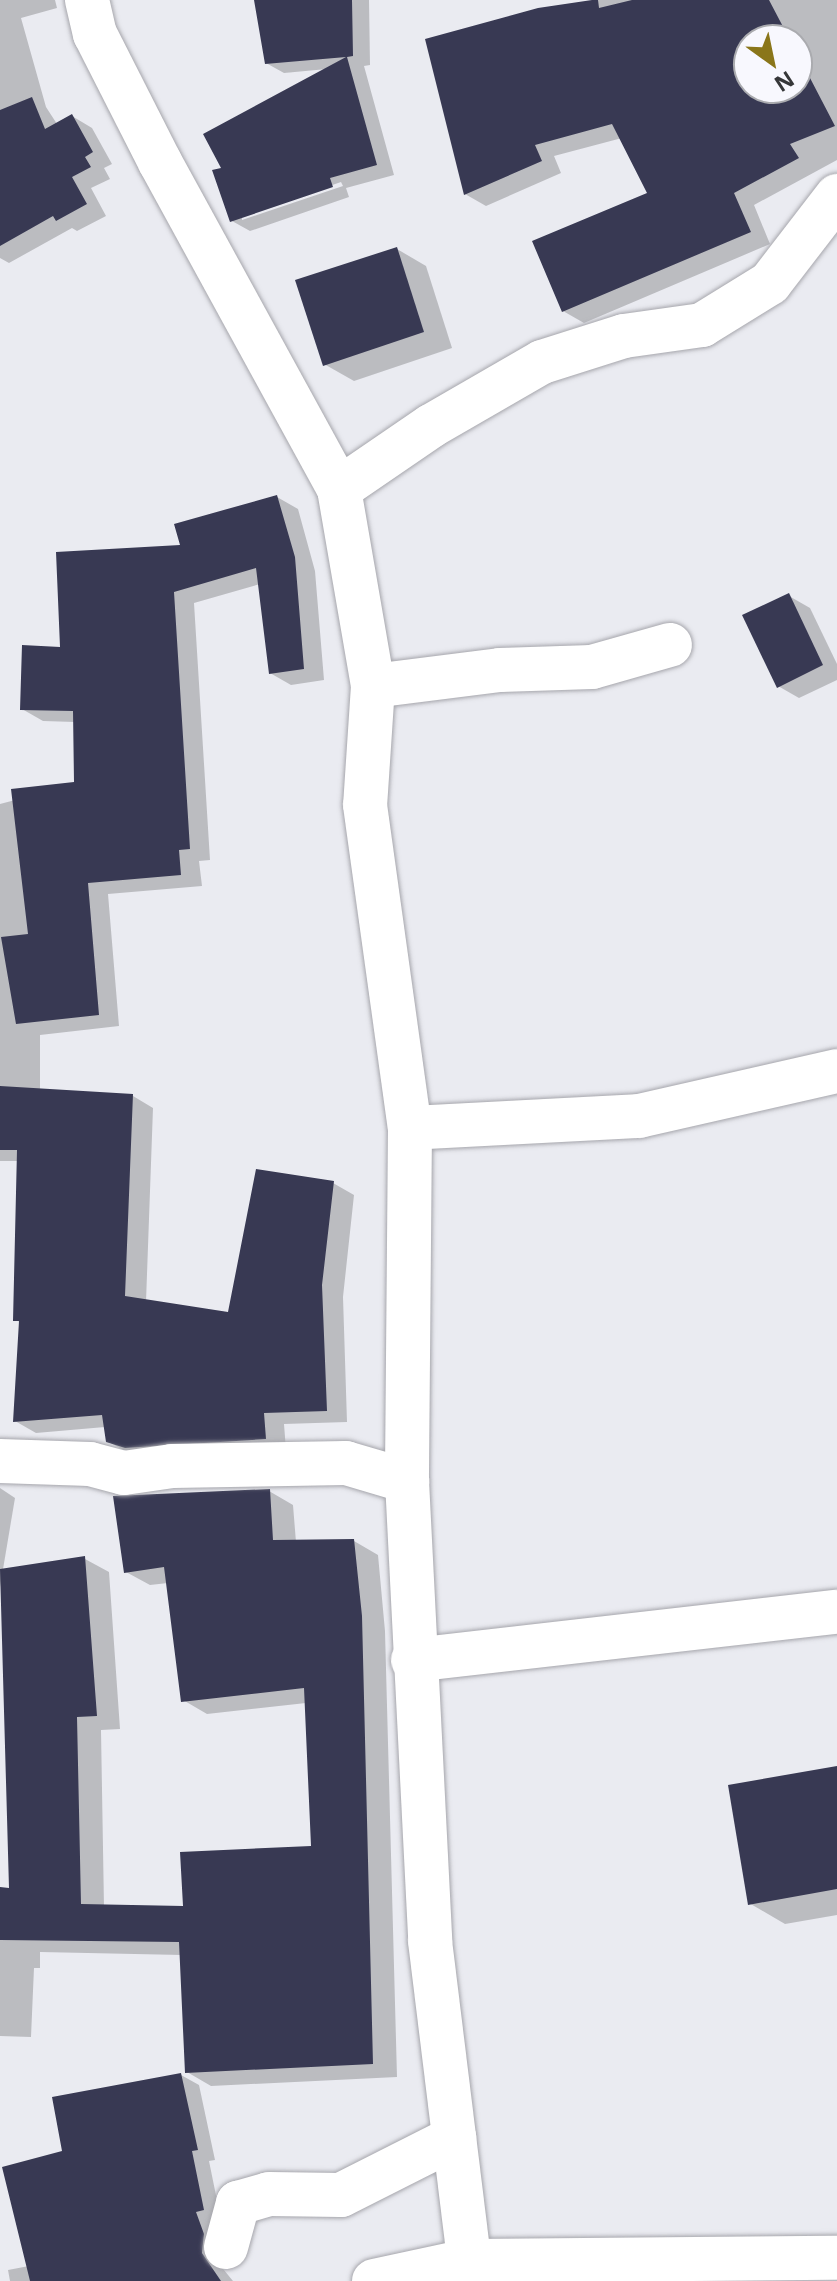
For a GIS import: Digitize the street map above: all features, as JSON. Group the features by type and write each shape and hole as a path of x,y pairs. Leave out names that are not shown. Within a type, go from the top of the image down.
{"street":[{"path":"87,0 95,34 160,162 339,489 373,686 365,805 410,1128 407,1481 413,1660 430,1941 469,2271"},
{"path":"339,489 431,426 542,362 624,336 702,325 770,283 837,196"},
{"path":"373,686 500,670 592,667 670,645"},
{"path":"410,1128 639,1116 837,1071"},
{"path":"0,1461 90,1464 124,1473 172,1466 346,1463 407,1481"},
{"path":"413,1660 837,1612"},
{"path":"226,2247 238,2203 269,2194 341,2195 454,2138"},
{"path":"374,2281 469,2271 837,2258"}],"building":[{"path":"254,0 352,0 353,56 347,57 377,165 330,178 333,187 230,222 212,170 221,168 203,134 346,57 265,64"},
{"path":"592,0 598,0 599,8 632,0 769,0 782,24 733,24 733,104 813,104 813,84 835,126 790,144 799,158 734,193 751,232 562,312 532,241 647,193 612,124 535,145 542,161 464,195 425,39 538,8"},
{"path":"32,97 45,129 72,114 93,152 85,157 91,167 72,177 87,204 56,221 53,216 0,246 0,110"},
{"path":"397,247 424,332 323,366 295,280"},
{"path":"277,495 295,557 304,669 269,674 256,568 174,592 190,849 179,850 181,875 88,883 99,1015 16,1024 1,937 28,934 11,789 74,782 73,711 20,710 22,645 60,647 56,552 180,545 174,524"},
{"path":"789,593 823,665 777,688 742,615"},
{"path":"0,1086 133,1094 125,1296 228,1312 256,1169 334,1181 322,1285 327,1411 264,1413 266,1439 125,1448 106,1442 102,1415 13,1422 19,1321 13,1321 17,1150 0,1150"},
{"path":"270,1489 273,1540 354,1539 362,1616 373,2064 185,2073 179,1942 0,1940 0,1887 9,1888 0,1569 85,1556 97,1716 77,1717 81,1904 183,1906 180,1852 311,1846 304,1688 181,1702 164,1567 124,1573 113,1496"},
{"path":"837,1766 837,1889 748,1905 728,1785"},
{"path":"181,2073 198,2150 192,2151 204,2210 196,2212 204,2234 202,2253 221,2281 30,2281 2,2167 62,2151 52,2097"}]}
